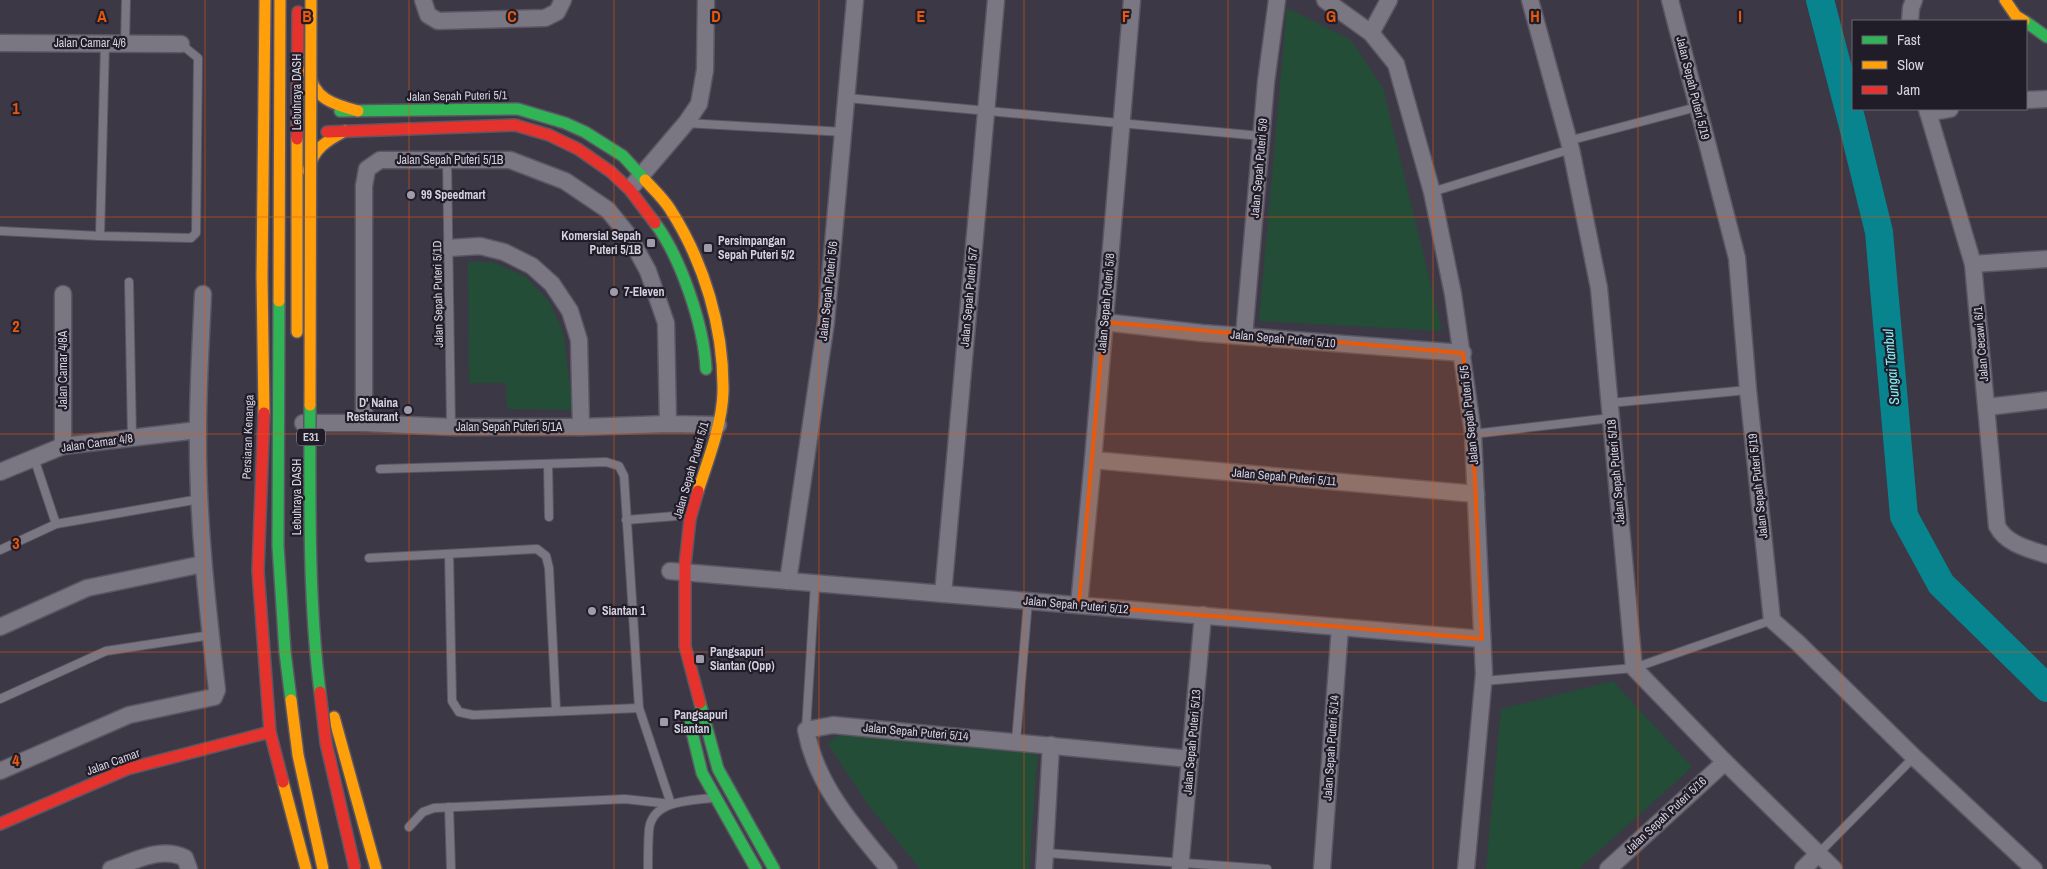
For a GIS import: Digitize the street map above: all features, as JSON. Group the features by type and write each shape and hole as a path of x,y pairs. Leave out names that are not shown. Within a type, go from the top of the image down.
{"main road":[{"name":"Persiaran Kenanga","path":"265,0 262,276 264,403 258,571 270,732 306,869"},
{"path":"274,0 276,91 284,126 296,133 515,124 549,134 578,148 611,172 630,190 665,236 686,283 705,349 707,384"},
{"name":"Lebuhraya DASH","path":"280,0 278,546 285,652 298,754 324,869"},
{"path":"300,0 308,76 318,94 331,104 358,111"},
{"path":"298,345 296,112 300,0"},
{"name":"Lebuhraya DASH","path":"311,0 310,508 314,644 326,743 355,869"},
{"path":"2005,0 2016,16 2022,20"},
{"path":"2027,23 2047,37"},
{"name":"Jalan Sepah Puteri 5/1","path":"296,112 518,109 565,123 585,132 623,156 669,207 694,253 712,305 720,348 723,393 707,425 690,519 674,572 685,646 718,769 774,869"},
{"path":"264,403 273,336 275,148 284,126 296,112"},
{"path":"296,246 309,165 315,150 320,145 345,132"},
{"path":"298,394 310,584 360,869"},
{"path":"687,710 702,773 756,869"},
{"path":"334,717 376,869"},
{"name":"Jalan Camar","path":"0,824 127,769 270,732"}],"street":[{"path":"424,0 428,15 438,21 545,18 557,12 563,0"},
{"path":"630,190 686,123 699,104 705,70 706,0"},
{"name":"Jalan Sepah Puteri 5/6","path":"788,581 826,322 855,0"},
{"name":"Jalan Sepah Puteri 5/7","path":"943,594 996,0"},
{"name":"Jalan Sepah Puteri 5/8","path":"1079,605 1094,460 1132,0"},
{"name":"Jalan Sepah Puteri 5/9","path":"1244,336 1261,136 1277,0"},
{"name":"Jalan Sepah Puteri 5/5","path":"1325,0 1371,33 1396,64 1444,241 1473,434 1484,681 1466,869"},
{"path":"1371,33 1389,0"},
{"name":"Jalan Sepah Puteri 5/18","path":"1530,0 1569,145 1599,288 1634,668"},
{"name":"Jalan Sepah Puteri 5/19","path":"1670,0 1736,258 1772,620"},
{"path":"1910,20 1910,8 1914,0"},
{"name":"Jalan Camar 4/6","path":"0,43 181,44"},
{"path":"2027,100 2047,99"},
{"name":"Jalan Cecawi 6/1","path":"1928,111 1973,264 1997,526 2000,534 2008,540 2047,555"},
{"name":"Jalan Sepah Puteri 5/1B","path":"364,422 364,186 367,169 380,160 510,160 565,181 608,210 629,236 648,272 666,323 668,424"},
{"path":"449,248 480,246 504,252 532,266 552,284 570,311 579,340 581,427"},
{"path":"1973,264 2047,259"},
{"name":"Jalan Camar 4/8A","path":"63,294 63,446"},
{"path":"0,771 129,715 214,697 217,690 203,564 200,499 198,430 203,294"},
{"name":"Jalan Sepah Puteri 5/10","path":"1104,322 1244,336 1462,353"},
{"path":"1987,407 2047,400"},
{"name":"Jalan Sepah Puteri 5/1A","path":"299,424 364,422 451,427 707,425"},
{"name":"Jalan Camar 4/8","path":"0,472 63,446 198,430"},
{"name":"Jalan Sepah Puteri 5/11","path":"1094,460 1476,494"},
{"path":"0,628 87,588 203,564"},
{"name":"Jalan Sepah Puteri 5/12","path":"674,572 1482,639"},
{"name":"Jalan Sepah Puteri 5/13","path":"1180,866 1203,615"},
{"path":"1772,620 2034,869"},
{"name":"Jalan Sepah Puteri 5/14","path":"1322,869 1340,627"},
{"path":"1634,668 1724,762 1834,869"},
{"name":"Jalan Sepah Puteri 5/14","path":"806,730 833,725 1190,759"},
{"path":"806,730 810,752 842,813 889,869"},
{"path":"1045,861 1051,745"},
{"name":"Jalan Sepah Puteri 5/16","path":"1608,869 1724,762"},
{"path":"111,869 160,852 176,853 185,858 189,869"},
{"path":"1803,869 1818,854"}],"lane":[{"path":"125,44 126,0"},
{"path":"100,236 105,44"},
{"path":"0,231 192,238 196,233 198,58 181,44"},
{"path":"846,98 1261,136"},
{"path":"1432,192 1569,145 1697,107"},
{"path":"686,123 844,132"},
{"name":"Jalan Sepah Puteri 5/1D","path":"447,160 451,427"},
{"path":"130,282 132,438"},
{"path":"1473,434 1610,410 1748,390"},
{"path":"34,458 56,524"},
{"path":"380,468 606,462 619,466 624,476 639,708 671,804"},
{"path":"548,464 549,517"},
{"path":"0,550 56,524 200,499"},
{"path":"626,520 676,517"},
{"path":"369,558 537,549 546,556 549,568 556,710"},
{"path":"450,554 452,701 458,712 472,715 639,708"},
{"path":"806,730 815,583"},
{"path":"1016,741 1028,601"},
{"path":"1484,681 1634,668 1772,620"},
{"path":"0,699 106,651 211,635"},
{"path":"1818,854 1914,757"},
{"path":"409,827 423,812 434,808 625,799 671,804 731,794"},
{"path":"648,869 649,828 656,812 671,804"},
{"path":"449,807 451,869"},
{"path":"1045,861 1267,869"}],"highlighted area":[{"path":"1104,322 1463,353 1473,434 1482,639 1079,605"}],"green space":[{"path":"1287,8 1351,40 1383,88 1442,331 1259,321"},
{"path":"468,262 492,262 525,276 549,301 563,331 573,410 507,409 506,383 469,383"},
{"path":"1613,681 1692,767 1579,869 1486,869 1501,709"},
{"path":"840,733 1038,750 1029,869 920,869 869,806 828,744"}],"waterway":[{"name":"Sungai Tambul","path":"1820,0 1879,232 1904,516 1941,584 2047,688"}],"traffic: fast":[{"path":"2027,23 2047,37"},
{"path":"340,111 518,109 565,123 585,132 623,156 645,180"},
{"path":"655,223 674,255 690,293 701,333 706,369"},
{"path":"279,301 278,546 285,652 291,700"},
{"path":"310,405 313,621 320,692"},
{"path":"700,703 718,769 774,869"},
{"path":"690,724 702,773 756,869"}],"traffic: slow":[{"path":"264,413 262,276 265,0"},
{"path":"279,301 280,0"},
{"path":"310,405 311,0"},
{"path":"2005,0 2016,16 2022,20"},
{"path":"308,70 315,88 326,99 332,103 358,111"},
{"path":"308,171 313,157 321,146 345,131"},
{"path":"297,139 297,332"},
{"path":"645,180 661,197 682,229 702,273 716,320 722,368 722,404 714,442 698,491"},
{"path":"291,700 298,755 323,869"},
{"path":"334,717 376,869"},
{"path":"283,782 306,869"}],"traffic: jam":[{"path":"297,139 298,12"},
{"path":"327,132 515,125 549,135 578,149 611,172 630,190 655,223"},
{"path":"264,413 258,571 270,732 283,782"},
{"path":"698,491 690,519 685,565 685,646 700,703"},
{"path":"320,692 326,743 355,869"},
{"path":"0,824 127,769 270,732"}],"place":[{"name":"99 Speedmart","path":"411,195"},
{"name":"Komersial Sepah Puteri 5/1B","path":"651,243"},
{"name":"Persimpangan Sepah Puteri 5/2","path":"708,248"},
{"name":"7-Eleven","path":"614,292"},
{"name":"D' Naina Restaurant","path":"408,410"},
{"name":"Siantan 1","path":"592,611"},
{"name":"Pangsapuri Siantan (Opp)","path":"700,659"},
{"name":"Pangsapuri Siantan","path":"664,722"}]}
